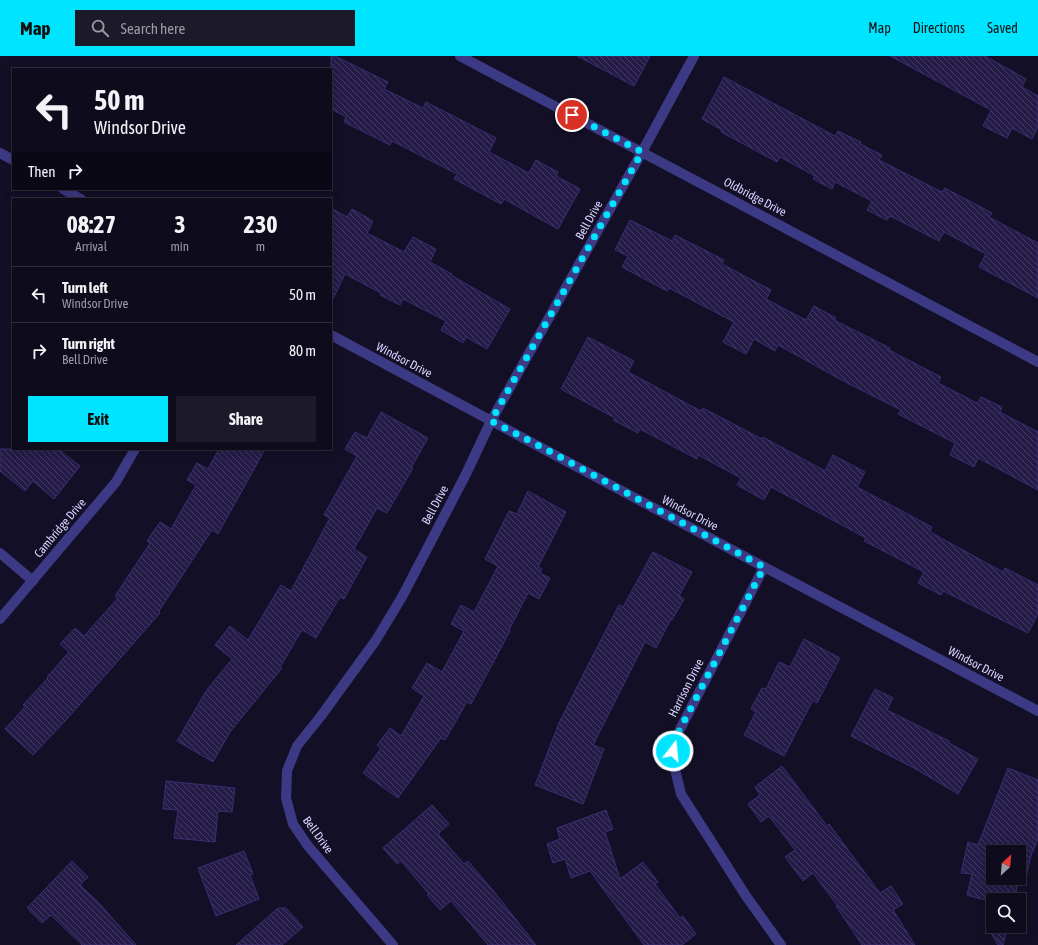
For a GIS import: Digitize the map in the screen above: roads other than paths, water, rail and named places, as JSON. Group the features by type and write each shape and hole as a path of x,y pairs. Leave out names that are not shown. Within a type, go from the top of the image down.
{"street":[{"name":"Oldbridge Drive","path":"460,56 1038,362"},
{"name":"Bell Drive","path":"393,945 308,846 293,824 286,798 287,771 297,746 321,716 376,640 398,603 466,474 491,421 642,152 694,56"},
{"path":"0,152 12,159"},
{"path":"65,190 79,198"},
{"name":"Windsor Drive","path":"332,336 1038,712"},
{"name":"Cambridge Drive","path":"0,619 116,482 134,450"},
{"path":"0,554 32,581"},
{"name":"Harrison Drive","path":"764,567 676,737 673,751 674,765 681,794 746,896 781,945"}]}
